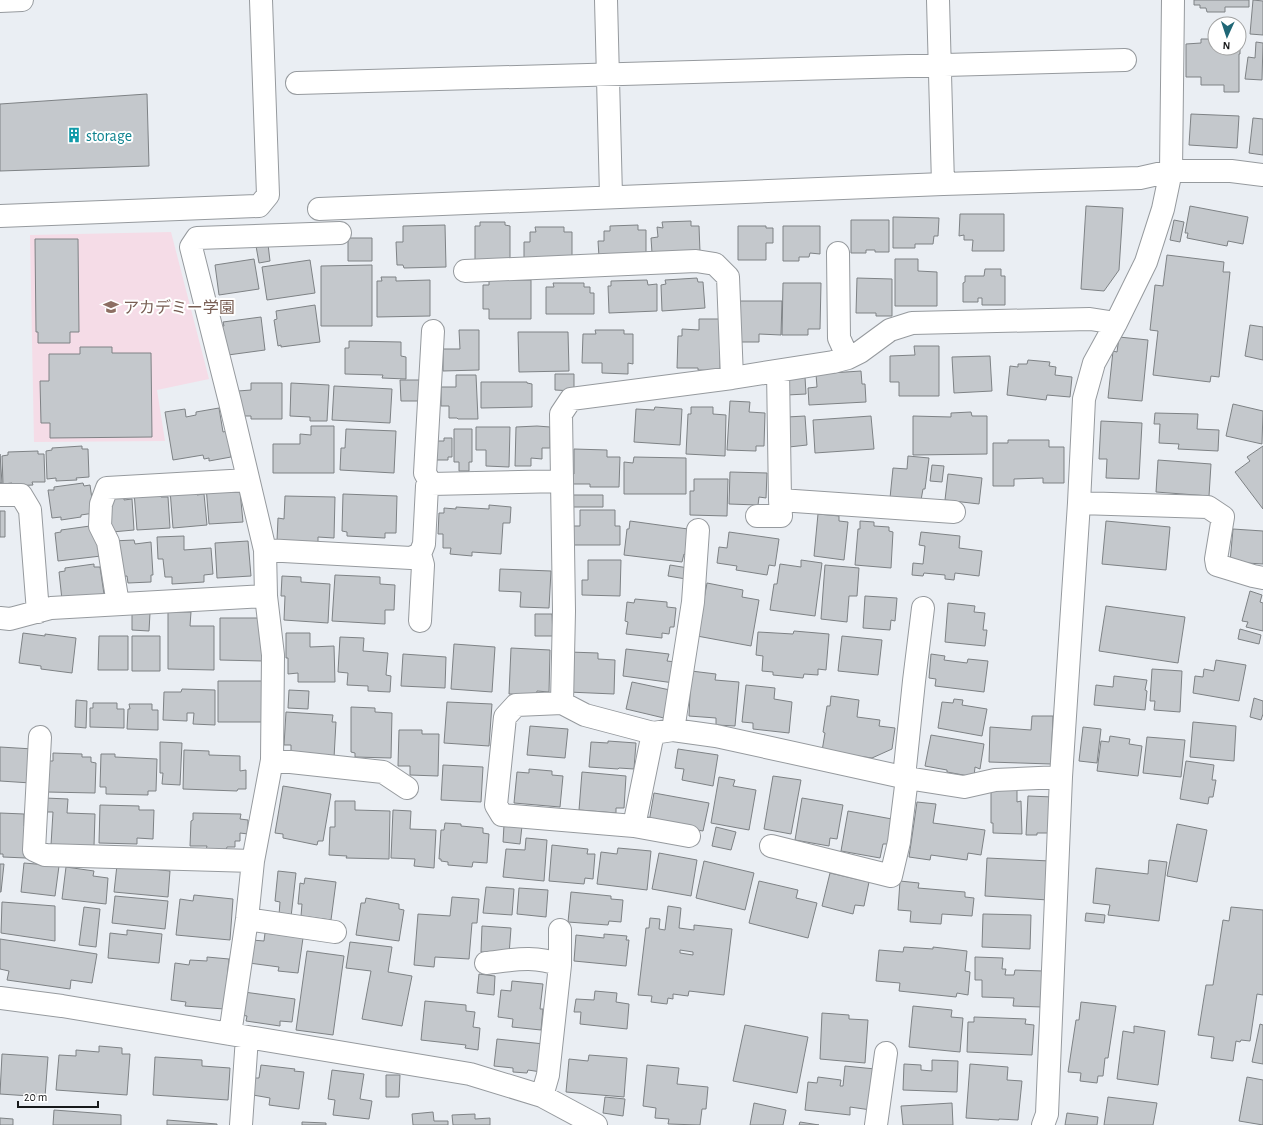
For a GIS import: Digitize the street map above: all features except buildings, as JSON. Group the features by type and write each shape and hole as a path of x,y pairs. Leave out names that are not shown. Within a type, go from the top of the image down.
{"street":[{"path":"0,1 22,0"},
{"path":"0,216 259,206 268,195 261,0"},
{"path":"606,0 611,196"},
{"path":"938,0 943,184"},
{"path":"1043,1125 1047,1114 1061,777 1079,503 1084,399 1094,363 1116,324 1146,262 1163,209 1171,171 1173,0"},
{"path":"297,83 1125,60"},
{"path":"319,209 611,196 1140,178 1171,171 1231,170 1263,175"},
{"path":"241,1125 238,1036 253,861 272,760 273,655 266,596 265,550 191,247 197,238 340,233"},
{"path":"838,253 839,338 848,358"},
{"path":"466,271 696,261 715,264 728,278 732,378"},
{"path":"562,703 564,611 561,414 570,399 732,378 833,362 848,358 860,352 890,330 912,323 1090,319 1116,324"},
{"path":"431,484 425,473 433,331"},
{"path":"757,516 780,516 778,371"},
{"path":"118,604 108,542 100,526 101,504 107,488 248,480"},
{"path":"420,620 423,565 420,554 424,544 427,486 431,484 562,481"},
{"path":"0,495 21,495 30,510 38,612"},
{"path":"780,500 954,512"},
{"path":"1079,503 1208,507 1223,517 1216,559 1217,565 1263,578"},
{"path":"634,826 663,732 693,602 698,530"},
{"path":"265,550 411,558 420,554"},
{"path":"0,618 10,619 51,608 266,596"},
{"path":"771,846 891,876 899,842 914,681 923,608"},
{"path":"689,836 634,826 502,815 496,805 505,717 516,705 562,703 585,715 663,732 716,736 906,778 964,787 995,780 1061,777"},
{"path":"40,737 34,850 45,855 253,861"},
{"path":"272,760 384,772 407,788"},
{"path":"247,919 335,932"},
{"path":"542,1096 548,1075 560,965 560,930"},
{"path":"486,963 523,958 547,960 560,965"},
{"path":"0,998 62,1006 470,1074 542,1096 562,1116 596,1125"},
{"path":"876,1125 886,1053"}],"shaded area":[{"name":"アカデミー学園","path":"171,232 209,379 157,390 165,441 34,442 30,235"}],"place":[{"name":"storage","path":"74,135"},
{"name":"アカデミー学園","path":"111,307"}]}
